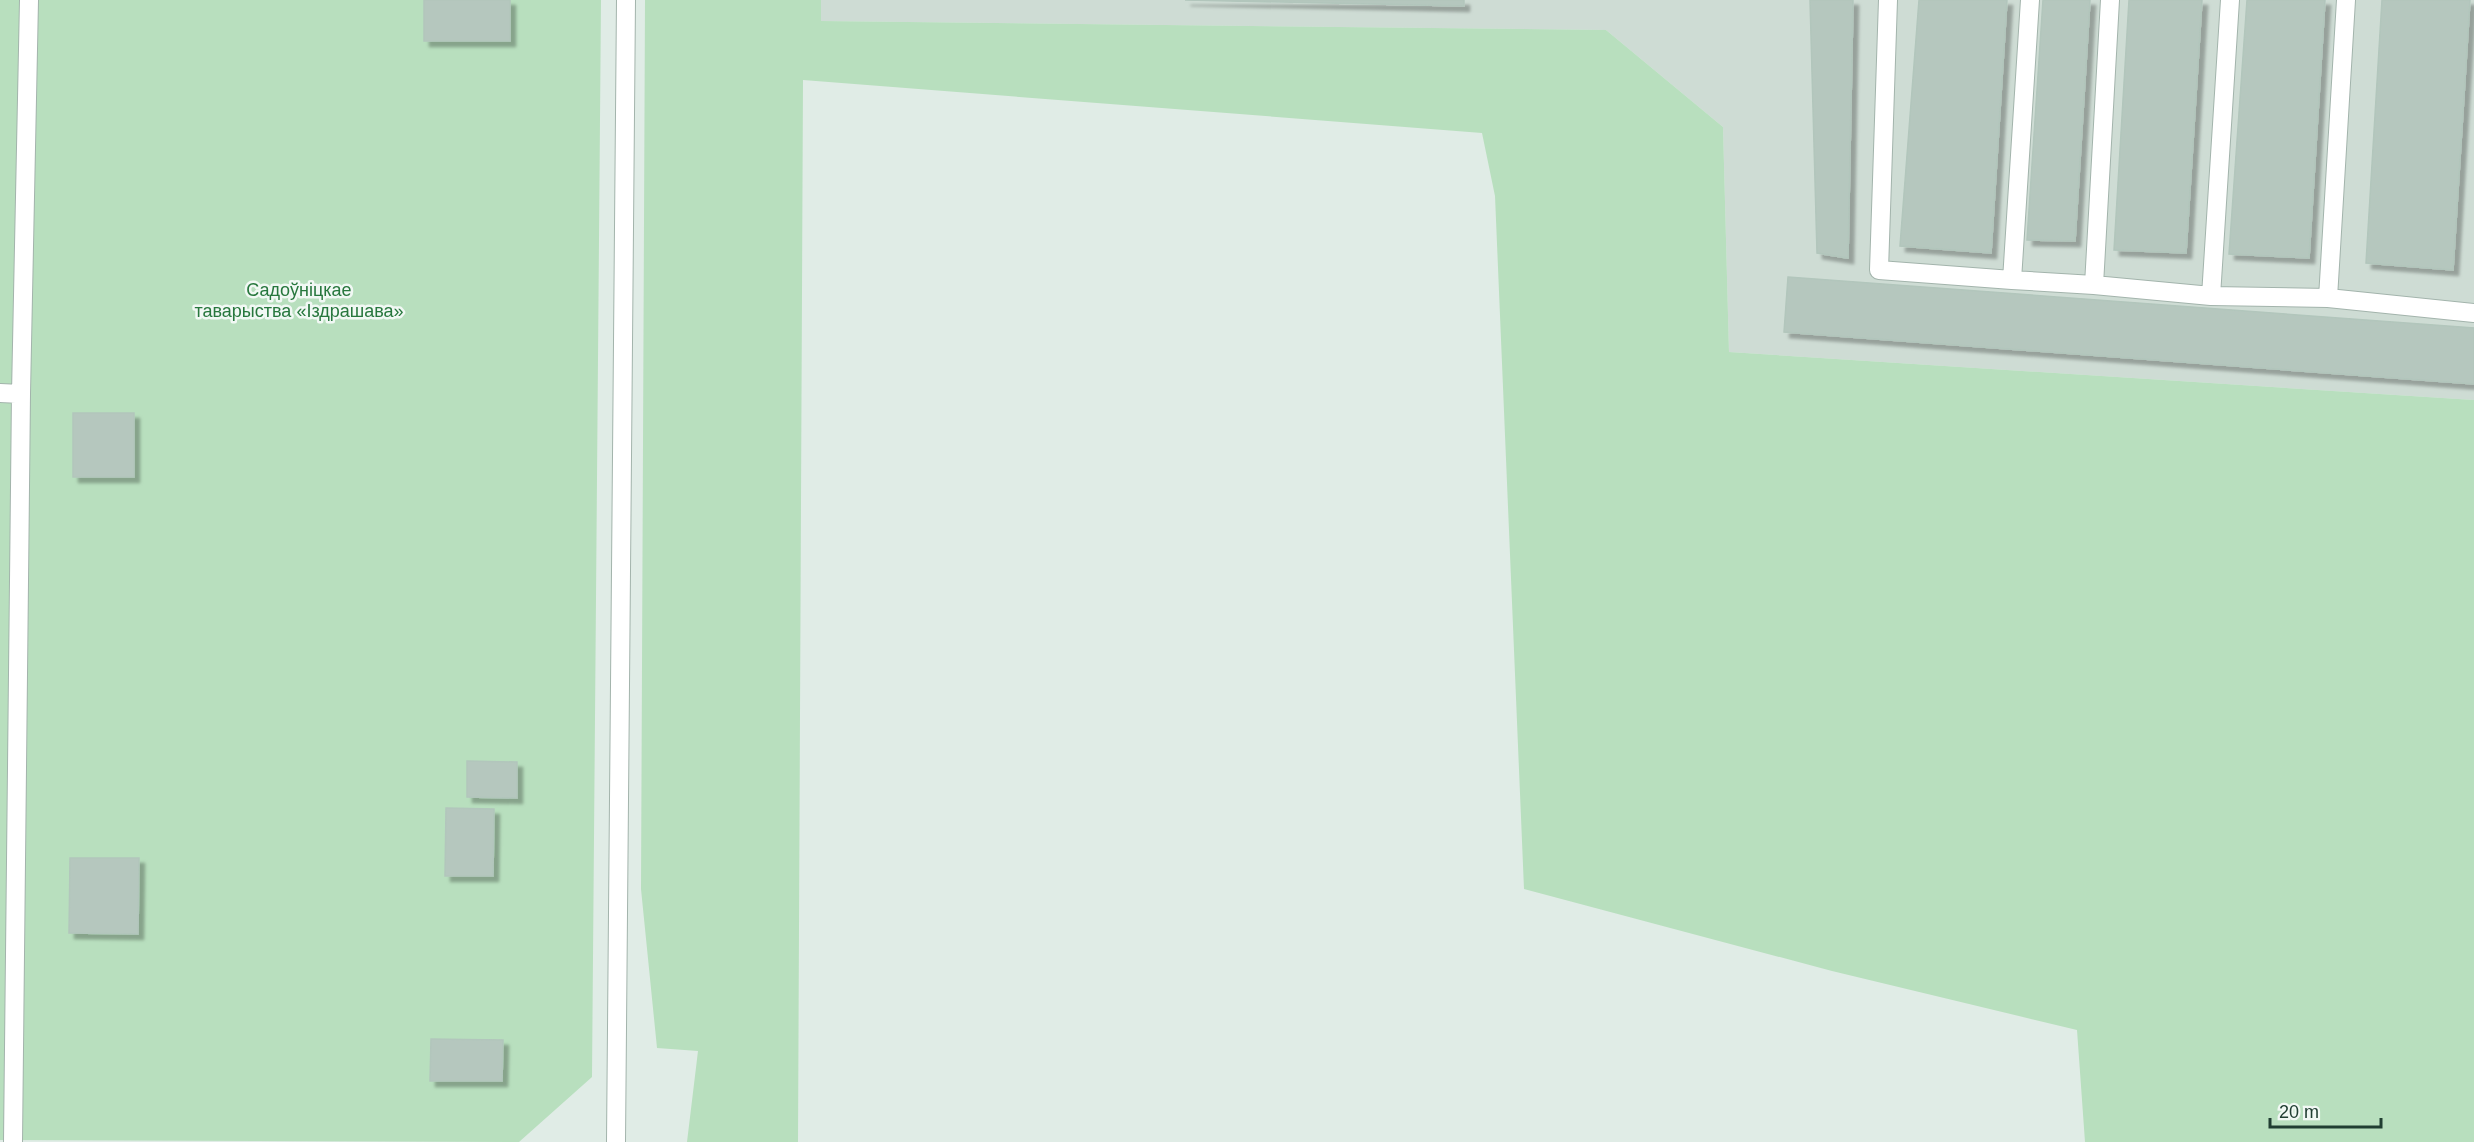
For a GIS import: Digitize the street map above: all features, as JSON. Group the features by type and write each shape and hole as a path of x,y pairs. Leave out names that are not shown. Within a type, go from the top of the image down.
{"street":[{"path":"13,1142 21,394 29,0"},
{"path":"616,1142 627,0"},
{"path":"1888,0 1880,270 2094,285 2211,296 2328,298 2474,313"},
{"path":"2012,280 2030,0"},
{"path":"2094,285 2110,0"},
{"path":"2211,296 2230,0"},
{"path":"2328,298 2346,0"},
{"path":"0,393 21,394"}],"shaded area":[{"path":"821,0 2474,0 2474,400 1729,352 1723,127 1606,30 820,21"}],"green space":[{"name":"Садоўніцкае таварыства «Іздрашава»","path":"0,0 601,0 592,1077 519,1142 0,1140"},
{"path":"645,0 821,0 821,21 1606,30 1723,127 1729,352 2474,400 2474,1142 2085,1142 2077,1030 1832,971 1524,889 1495,196 1482,133 803,80 798,1142 687,1142 698,1051 657,1048 641,889"}],"building":[{"path":"424,0 510,0 510,41 424,41"},
{"path":"1185,0 1464,0 1464,6"},
{"path":"1810,0 1853,0 1848,258 1817,253"},
{"path":"1919,0 2007,0 1991,253 1900,246"},
{"path":"2043,0 2090,0 2075,241 2027,240"},
{"path":"2129,0 2202,0 2186,253 2114,250"},
{"path":"2247,0 2325,0 2309,258 2229,254"},
{"path":"2382,0 2470,0 2453,270 2366,263"},
{"path":"1788,277 2474,328 2474,384 1784,332"},
{"path":"73,413 134,413 134,477 73,477"},
{"path":"467,761 517,762 517,798 467,797"},
{"path":"446,808 494,809 493,876 445,876"},
{"path":"70,858 139,858 138,934 69,933"},
{"path":"431,1039 503,1040 502,1081 430,1081"}]}
